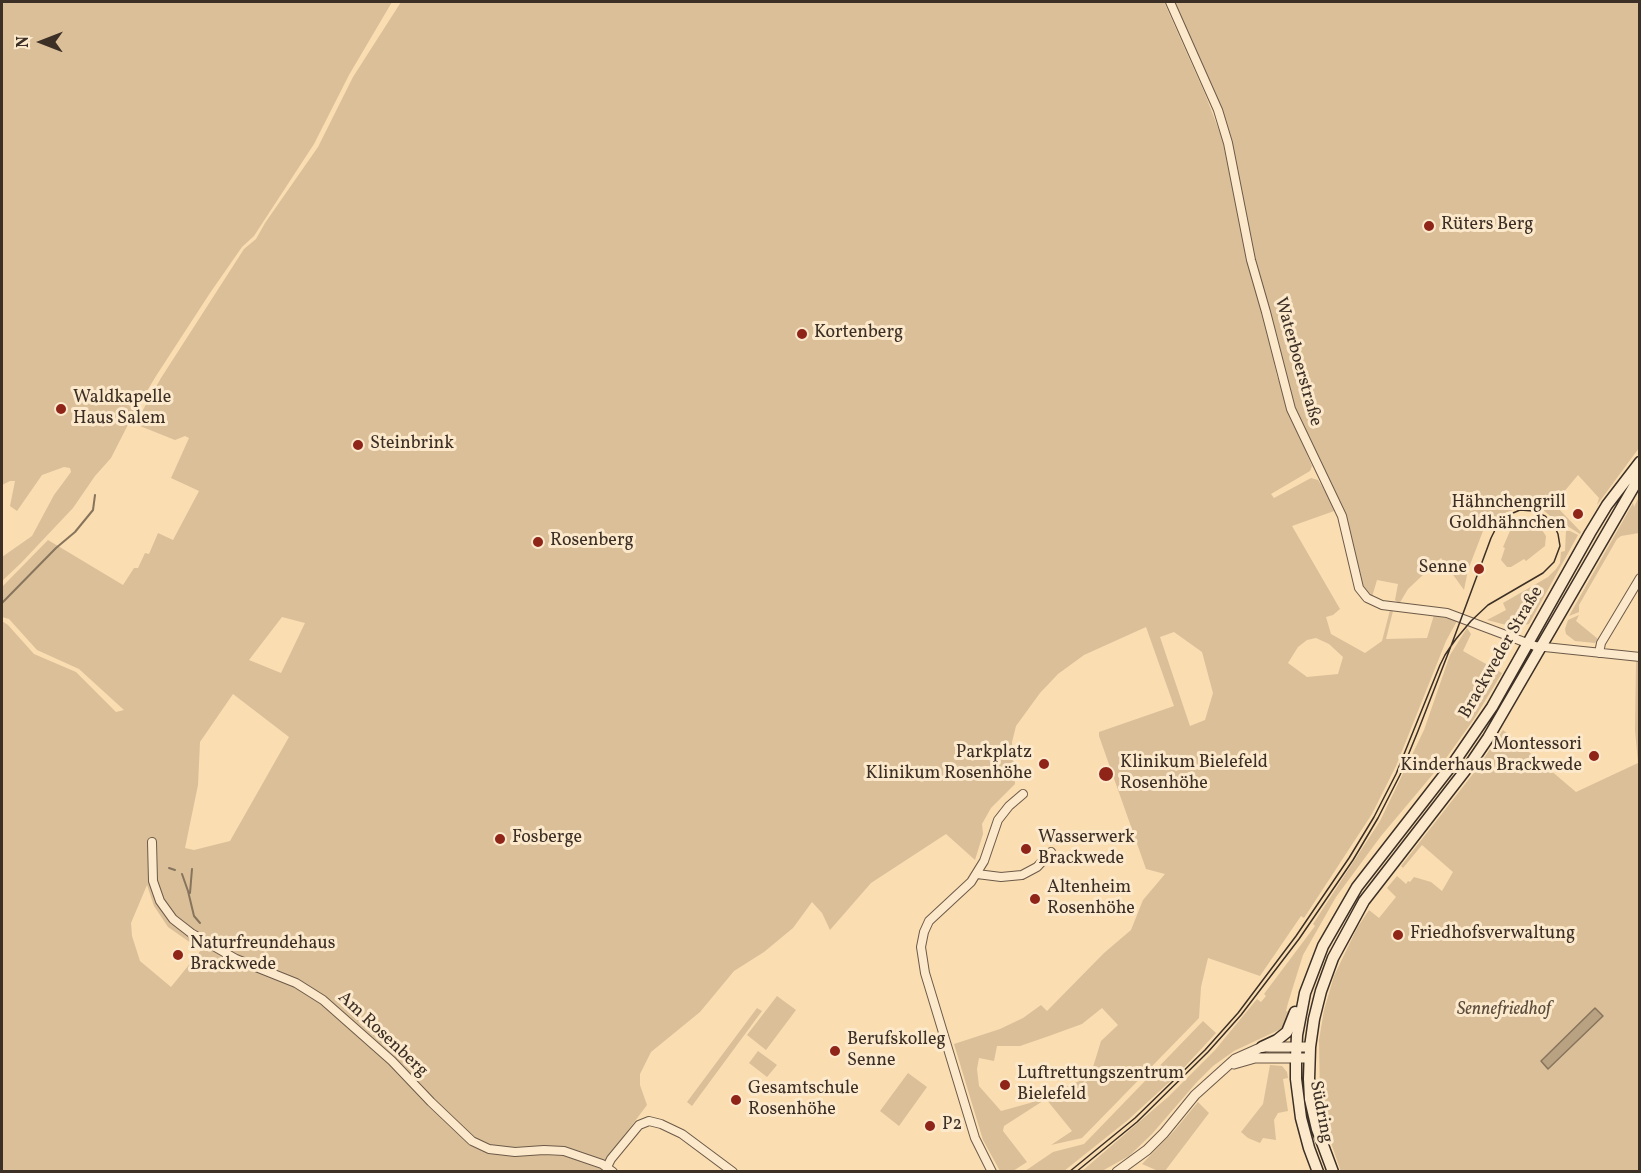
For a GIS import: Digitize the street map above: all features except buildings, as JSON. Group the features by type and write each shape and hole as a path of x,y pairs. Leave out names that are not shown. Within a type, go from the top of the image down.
{"main road":[{"name":"Brackweder Straße","path":"1296,1052 1305,993 1323,946 1357,887 1470,740 1602,514 1640,462"},
{"name":"Brackweder Straße","path":"1309,1053 1321,991 1333,958 1347,931 1383,876 1471,763 1640,476"},
{"path":"1262,1047 1287,1032 1293,1021 1307,968 1323,946"},
{"name":"Südring","path":"1296,1052 1301,1118 1318,1172"},
{"name":"Südring","path":"1309,1053 1309,1084 1313,1114 1333,1172"}],"street":[{"name":"Waterboerstraße","path":"1170,2 1218,110 1228,143 1251,260 1282,377 1297,424 1332,491 1342,516 1359,588 1367,598 1382,605 1447,613 1528,644 1640,657"},
{"path":"1599,653 1601,643 1640,578"},
{"path":"992,1172 975,1138 925,971 921,950 924,932 930,921 966,888 977,874 984,861 996,824 1009,806 1023,794"},
{"name":"Am Rosenberg","path":"152,842 153,881 160,901 173,919 191,933 236,958 296,983 323,1000 392,1061 472,1142 489,1149 515,1152 564,1151 610,1169"},
{"path":"977,874 1001,877 1022,875 1037,867 1051,852"},
{"path":"1117,1172 1138,1158 1155,1142 1195,1095 1219,1071 1240,1056 1262,1047 1309,1053"},
{"path":"1219,1071 1245,1060 1296,1052"},
{"path":"610,1169 610,1159 639,1125 646,1121 661,1124 682,1134 733,1172"}],"green space":[{"path":"2,2 392,2 349,75 314,144 254,236 242,247 156,376 111,458 95,476 73,508 2,581 2,557 32,536 54,495 71,472 70,468 64,467 42,475 17,511 10,506 15,481 2,485"},
{"path":"401,2 1164,2 1222,138 1249,269 1268,333 1277,376 1312,466 1310,471 1271,494 1274,498 1311,478 1318,480 1337,510 1292,526 1340,609 1326,617 1331,634 1365,653 1382,641 1390,610 1393,611 1386,639 1427,638 1434,615 1457,621 1446,641 1396,766 1372,814 1304,918 1301,916 1260,976 1208,958 1201,987 1199,1018 1082,1138 1051,1145 1072,1131 1046,1099 1004,1126 1003,1131 1027,1162 1013,1171 1000,1171 983,1140 954,1044 1000,1029 1023,1018 1041,1005 1047,1011 1104,953 1131,930 1143,900 1165,874 1146,869 1099,736 1099,732 1174,706 1146,627 1084,655 1058,674 1040,693 1016,726 1012,742 1015,784 991,808 982,824 983,834 975,860 946,834 871,883 830,930 822,913 812,902 793,928 764,952 734,971 700,1012 651,1052 640,1074 640,1085 647,1105 605,1161 567,1148 551,1147 546,1155 565,1156 607,1171 2,1172 2,621 34,654 76,672 116,712 124,710 79,669 37,650 9,619 2,617 2,587 48,540 123,585 134,568 138,568 145,553 149,554 158,533 173,540 199,491 171,478 189,438 185,436 175,440 135,424 161,378 244,249 256,239 318,147 353,77","holes":["282,617 305,623 281,673 249,660","1174,632 1202,652 1213,693 1205,720 1190,726 1160,637","1316,638 1329,644 1343,657 1338,674 1307,677 1288,663 1298,647 1307,640","233,694 289,737 230,841 194,850 185,848 198,785 200,742","147,885 154,906 168,927 201,950 171,987 140,961 132,936 131,923","1102,1008 1118,1025 1101,1041 1093,1067 1084,1079 1030,1103 1001,1111 979,1086 977,1069 979,1058 994,1061 997,1046 1020,1046 1082,1024"]},
{"path":"1175,2 1639,2 1639,448 1597,505 1599,498 1578,475 1553,505 1581,532 1580,534 1569,527 1563,529 1562,532 1555,520 1542,509 1543,505 1518,508 1498,516 1483,531 1468,570 1464,590 1441,558 1408,589 1399,604 1395,600 1398,584 1377,580 1372,597 1362,586 1343,507 1311,445 1292,399 1255,259 1232,141 1219,104"},
{"path":"1639,497 1639,533 1621,536 1617,539 1579,605 1579,612 1569,616 1633,503 1634,507"},
{"path":"1522,523 1531,523 1540,527 1546,536 1545,546 1526,561 1524,559 1507,567 1501,560 1505,548 1503,547 1510,531"},
{"path":"1566,531 1578,535 1529,624 1514,627 1487,620 1506,610 1503,603 1548,577 1556,569 1560,563 1561,552 1565,551"},
{"path":"1579,615 1576,621 1598,639 1595,643 1575,641 1566,634 1568,620"},
{"path":"1467,628 1471,634 1463,651 1502,673 1474,719 1444,761 1381,836 1336,897 1303,955 1286,1011 1290,1012 1285,1027 1234,1051 1213,1066 1152,1134 1129,1156 1102,1171 1081,1172 1168,1097 1215,1050 1257,999 1261,1002 1266,996 1264,994 1315,926 1313,924 1380,821 1424,730 1450,655"},
{"name":"Sennefriedhof","path":"1636,662 1639,662 1639,1171 1341,1172 1327,1131 1320,1099 1319,1040 1324,1010 1334,976 1357,928 1369,910 1379,918 1396,897 1387,888 1397,876 1406,884 1414,877 1431,882 1442,891 1453,872 1422,845 1403,868 1401,866 1476,770 1503,730 1576,792 1638,763 1635,730"},
{"path":"777,996 796,1010 766,1050 747,1035"},
{"path":"757,1008 762,1011 692,1106 687,1102"},
{"path":"1203,1021 1216,1033 1177,1075 1128,1120 1064,1171 1025,1171 1053,1152 1084,1144"},
{"path":"758,1051 777,1065 767,1077 749,1063"},
{"path":"1270,1065 1282,1066 1287,1072 1288,1078 1283,1079 1288,1111 1278,1113 1274,1120 1276,1140 1263,1138 1260,1143 1241,1132 1263,1104"},
{"path":"908,1073 927,1087 899,1126 880,1111"},
{"path":"1198,1102 1209,1113 1165,1171 1158,1171 1142,1164 1174,1131"}],"shaded area":[{"path":"1595,1008 1603,1016 1548,1069 1541,1061"}],"waterway":[{"path":"2,603 75,532 93,510 95,495"},
{"path":"169,868 175,870"},
{"path":"190,893 192,869"},
{"path":"182,874 194,916 200,923"}],"tram line":[{"path":"1069,1172 1135,1118 1205,1050 1238,1013 1296,936 1374,817 1396,774 1440,665 1451,646 1471,621 1488,605 1543,573 1554,562 1560,546 1558,534 1553,523 1545,516 1533,511 1520,510 1506,516 1496,528 1491,538 1451,646 1400,775 1353,860 1299,939 1241,1015 1208,1052 1137,1122 1076,1172"}],"place":[{"name":"Rüters Berg","path":"1429,226"},
{"name":"Kortenberg","path":"802,334"},
{"name":"Waldkapelle Haus Salem","path":"61,409"},
{"name":"Steinbrink","path":"358,445"},
{"name":"Hähnchengrill Goldhähnchen","path":"1578,514"},
{"name":"Rosenberg","path":"538,542"},
{"name":"Senne","path":"1479,569"},
{"name":"Montessori Kinderhaus Brackwede","path":"1594,756"},
{"name":"Parkplatz Klinikum Rosenhöhe","path":"1044,764"},
{"name":"Klinikum Bielefeld Rosenhöhe","path":"1106,774"},
{"name":"Fosberge","path":"500,839"},
{"name":"Wasserwerk Brackwede","path":"1026,849"},
{"name":"Altenheim Rosenhöhe","path":"1035,899"},
{"name":"Friedhofsverwaltung","path":"1398,935"},
{"name":"Naturfreundehaus Brackwede","path":"178,955"},
{"name":"Berufskolleg Senne","path":"835,1051"},
{"name":"Luftrettungszentrum Bielefeld","path":"1005,1085"},
{"name":"Gesamtschule Rosenhöhe","path":"736,1100"},
{"name":"P2","path":"930,1126"}]}
